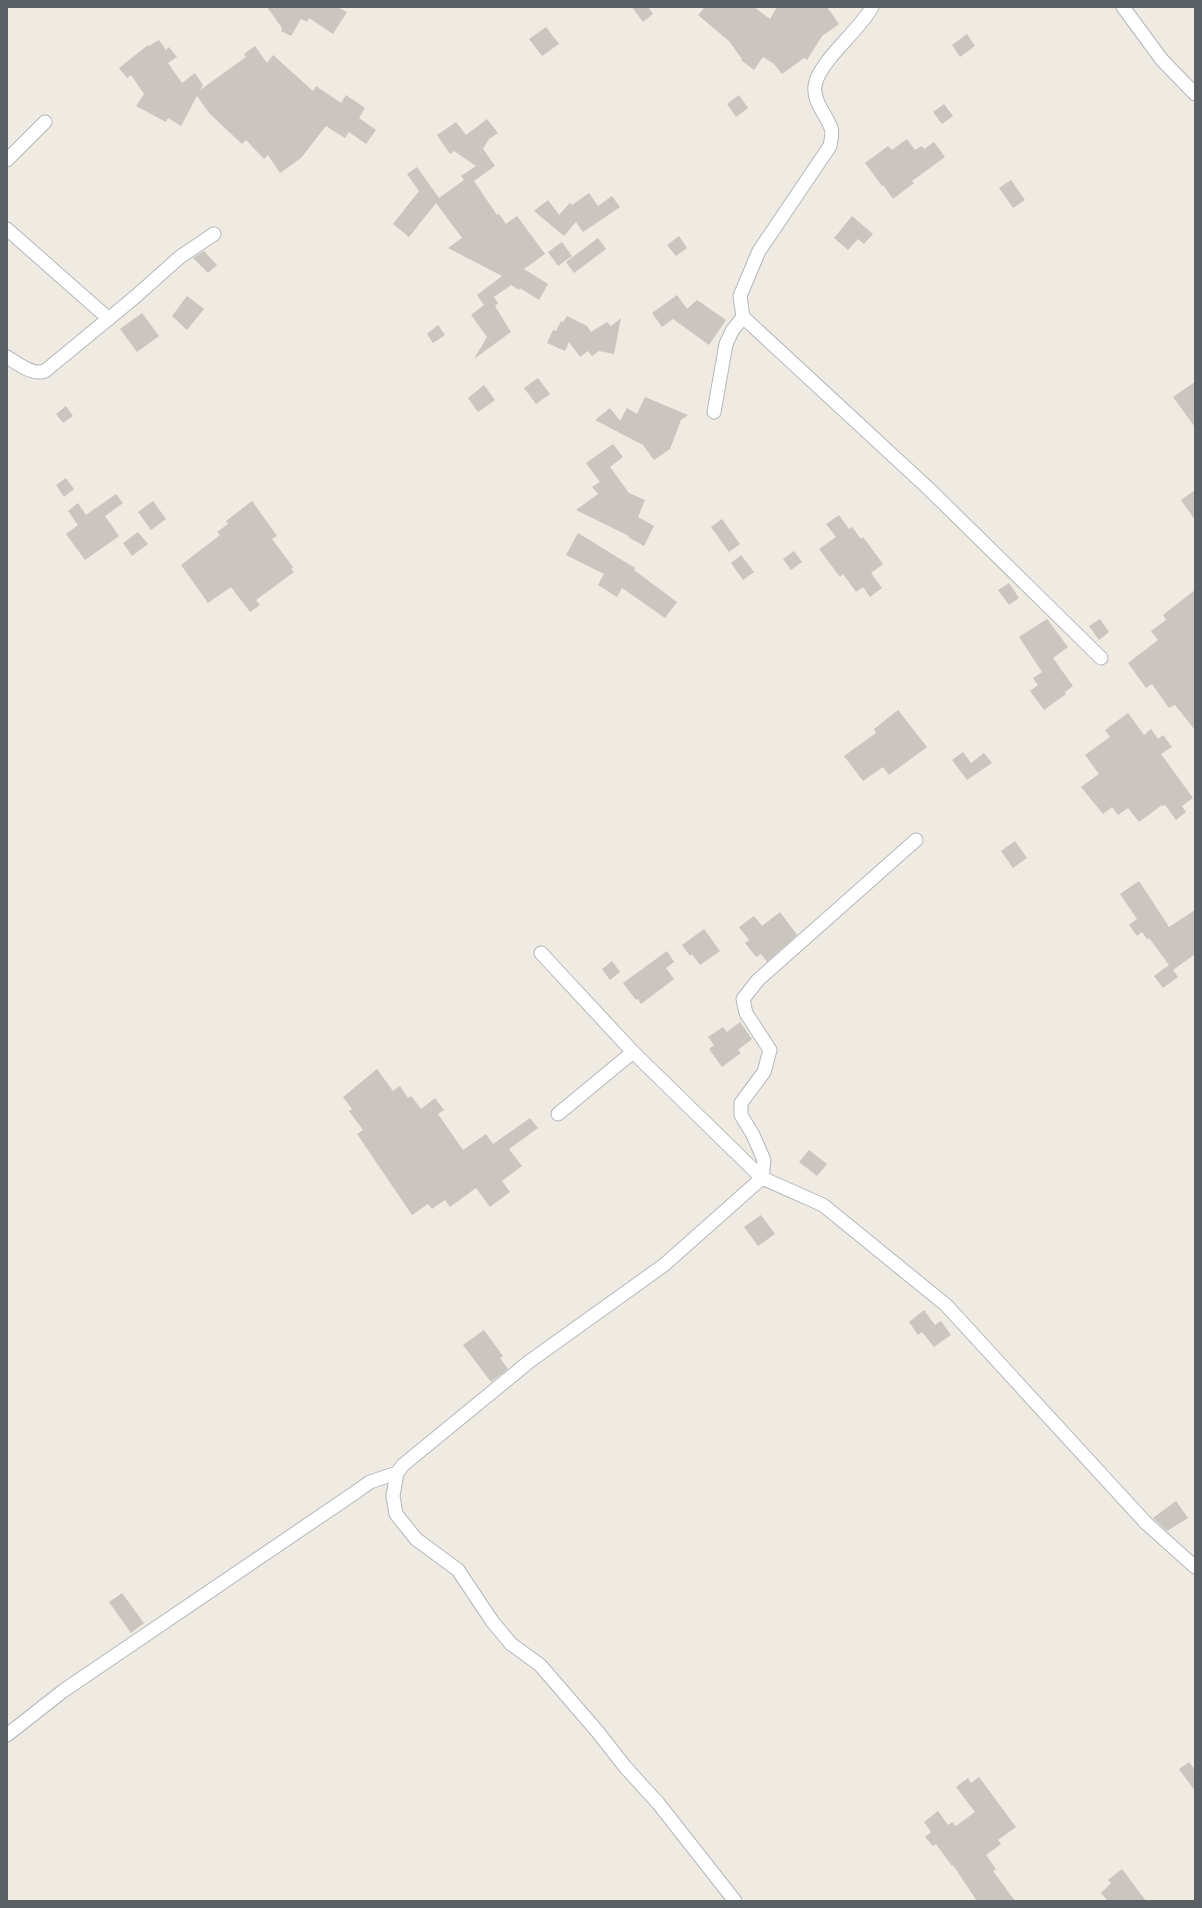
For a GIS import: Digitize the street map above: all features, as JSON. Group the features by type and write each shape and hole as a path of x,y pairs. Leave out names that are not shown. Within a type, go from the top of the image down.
{"street":[{"path":"872,7 825,66 815,84 815,94 819,106 832,129 830,146 759,251 740,296 743,317 929,489 1101,658"},
{"path":"1123,7 1162,60 1195,94"},
{"path":"7,160 45,122"},
{"path":"7,229 108,319"},
{"path":"7,357 30,370 40,373 45,371 180,257 214,234"},
{"path":"714,412 726,344 732,331 743,317"},
{"path":"736,1901 658,1803 626,1768 540,1665 511,1644 492,1621 458,1570 416,1539 396,1514 393,1496 397,1473 403,1465 530,1361 664,1265 762,1178 764,1160 753,1135 741,1116 741,1103 764,1072 770,1050 746,1013 743,999 758,980 916,840"},
{"path":"541,953 633,1052 762,1178 824,1204 946,1305 1146,1523 1195,1567"},
{"path":"558,1114 633,1052"},
{"path":"7,1735 63,1692 370,1482 397,1473"}],"building":[{"path":"267,7 337,7 347,12 333,34 309,18 307,22 301,19 291,36 281,31 282,28"},
{"path":"632,7 648,7 653,14 643,22"},
{"path":"705,7 754,7 770,19 777,7 827,7 839,24 822,36 807,60 804,58 782,74 774,64 763,57 754,70 741,60 742,59 729,41 698,15"},
{"path":"546,27 559,44 542,56 529,39"},
{"path":"967,34 975,46 960,57 952,45"},
{"path":"159,40 166,50 169,47 177,57 168,63 182,83 195,73 203,85 200,90 246,57 244,54 255,46 267,63 273,55 313,91 316,86 341,103 346,95 365,108 359,118 376,130 366,144 349,132 345,138 326,126 301,158 280,173 268,155 264,159 246,140 242,144 210,114 197,96 181,126 168,118 166,122 136,106 144,94 131,75 127,78 119,68 148,45 149,46"},
{"path":"739,95 748,108 736,117 727,104"},
{"path":"944,104 953,116 942,124 933,112"},
{"path":"487,119 498,133 489,139 483,149 495,166 474,181 497,215 499,214 506,224 517,216 545,254 524,269 548,284 539,300 520,288 519,290 511,285 494,297 498,303 495,306 511,332 474,359 487,337 471,315 484,305 477,295 502,276 448,248 462,238 436,203 409,237 393,224 419,191 407,174 417,167 439,198 464,180 461,176 476,166 454,151 450,154 437,135 456,122 466,135"},
{"path":"907,139 915,150 922,146 924,149 934,142 945,157 912,181 914,183 893,199 865,163 888,146 892,150"},
{"path":"1011,180 1025,200 1013,208 999,188"},
{"path":"589,193 598,206 612,196 620,207 583,232 576,222 564,236 534,211 548,200 559,215 570,203 572,205"},
{"path":"852,216 873,234 864,244 858,239 848,250 834,238"},
{"path":"679,236 687,248 676,256 667,245"},
{"path":"598,238 606,249 574,273 566,262"},
{"path":"562,242 572,256 558,266 548,252"},
{"path":"204,251 217,265 208,273 193,258"},
{"path":"677,295 687,309 697,300 726,320 709,345 673,319 662,327 652,313"},
{"path":"187,296 204,309 187,330 172,316"},
{"path":"142,313 159,336 137,352 120,329"},
{"path":"567,316 587,326 591,332 607,322 611,326 621,318 614,354 599,351 592,356 588,351 580,357 569,342 565,351 547,343 553,330 556,331 561,321 563,322"},
{"path":"438,325 445,335 433,343 427,334"},
{"path":"538,378 550,394 536,404 524,388"},
{"path":"1195,382 1195,427 1173,397"},
{"path":"484,385 495,400 478,412 468,398"},
{"path":"645,397 688,415 681,420 670,449 654,460 643,445 595,420 610,408 620,421 627,408 637,414"},
{"path":"66,406 73,416 63,423 56,414"},
{"path":"613,444 623,457 610,467 629,493 645,500 638,517 654,526 644,546 628,537 629,536 576,510 598,494 592,487 600,482 586,463"},
{"path":"66,478 74,489 64,497 56,485"},
{"path":"1195,490 1195,520 1181,500"},
{"path":"116,494 123,503 105,516 119,536 85,560 66,534 78,525 68,511 78,503 86,515"},
{"path":"153,501 166,519 151,530 138,512"},
{"path":"252,501 277,536 272,539 293,567 291,569 294,572 256,600 260,605 250,612 231,587 208,603 181,565 220,535 217,532 228,524 226,521"},
{"path":"839,515 849,529 852,527 861,539 863,537 883,564 871,573 882,588 870,597 863,587 856,592 843,574 840,577 819,549 836,537 826,524"},
{"path":"722,519 740,544 729,552 711,527"},
{"path":"138,532 148,544 132,556 123,543"},
{"path":"578,533 635,568 634,570 677,602 665,618 622,588 617,597 598,585 604,574 566,555"},
{"path":"794,551 802,562 791,570 783,559"},
{"path":"741,555 754,572 743,580 731,563"},
{"path":"1009,583 1019,598 1009,605 998,590"},
{"path":"1195,590 1195,730 1175,705 1169,708 1152,684 1146,688 1128,663 1158,640 1151,631 1166,620 1163,615"},
{"path":"1047,619 1068,647 1053,658 1073,686 1065,692 1066,694 1044,710 1030,691 1038,685 1033,678 1042,672 1019,637"},
{"path":"1100,619 1109,632 1099,640 1089,626"},
{"path":"898,710 927,747 889,775 883,767 863,781 844,756 876,733 874,729"},
{"path":"1128,713 1144,735 1151,729 1158,739 1163,735 1172,747 1161,754 1193,798 1182,806 1186,812 1176,820 1165,805 1162,805 1139,822 1128,808 1118,815 1112,807 1103,814 1081,787 1099,774 1085,755 1110,737 1105,730"},
{"path":"963,752 971,763 984,753 992,763 967,780 952,760"},
{"path":"1015,841 1027,858 1013,868 1001,851"},
{"path":"1139,881 1169,927 1195,910 1195,954 1173,970 1178,977 1163,988 1154,976 1169,965 1149,938 1147,939 1142,932 1137,936 1129,925 1137,919 1120,894"},
{"path":"780,912 797,935 767,962 761,954 756,957 745,943 749,940 739,927 754,916 762,926"},
{"path":"704,929 720,951 700,965 692,954 690,956 682,945"},
{"path":"667,951 674,962 666,968 674,979 641,1004 623,983"},
{"path":"612,961 620,972 610,980 602,969"},
{"path":"740,1022 752,1039 738,1050 741,1053 722,1067 709,1049 714,1045 708,1037 723,1027 727,1032"},
{"path":"377,1069 393,1091 400,1086 408,1098 411,1096 421,1109 435,1098 444,1110 438,1114 463,1150 486,1134 493,1144 530,1118 538,1128 509,1149 522,1166 502,1181 510,1192 490,1207 476,1188 450,1207 445,1200 432,1209 428,1204 412,1215 357,1134 363,1130 349,1111 352,1109 343,1097"},
{"path":"809,1150 827,1164 817,1176 799,1162"},
{"path":"761,1215 775,1234 758,1246 744,1227"},
{"path":"924,1310 935,1325 941,1321 951,1335 934,1347 922,1332 918,1335 909,1322"},
{"path":"484,1330 503,1356 500,1358 508,1369 491,1382 463,1345"},
{"path":"1176,1501 1188,1518 1167,1531 1153,1518"},
{"path":"122,1593 144,1623 131,1633 109,1602"},
{"path":"1189,1762 1195,1770 1195,1791 1179,1769"},
{"path":"979,1777 1016,1827 998,1840 1001,1844 986,1855 996,1869 993,1871 1015,1901 977,1901 953,1865 952,1866 936,1844 933,1846 925,1837 931,1832 924,1822 938,1811 948,1825 952,1822 956,1826 975,1812 956,1787 968,1778 971,1783"},
{"path":"1122,1869 1146,1901 1108,1901 1101,1893 1111,1883 1108,1880"}]}
